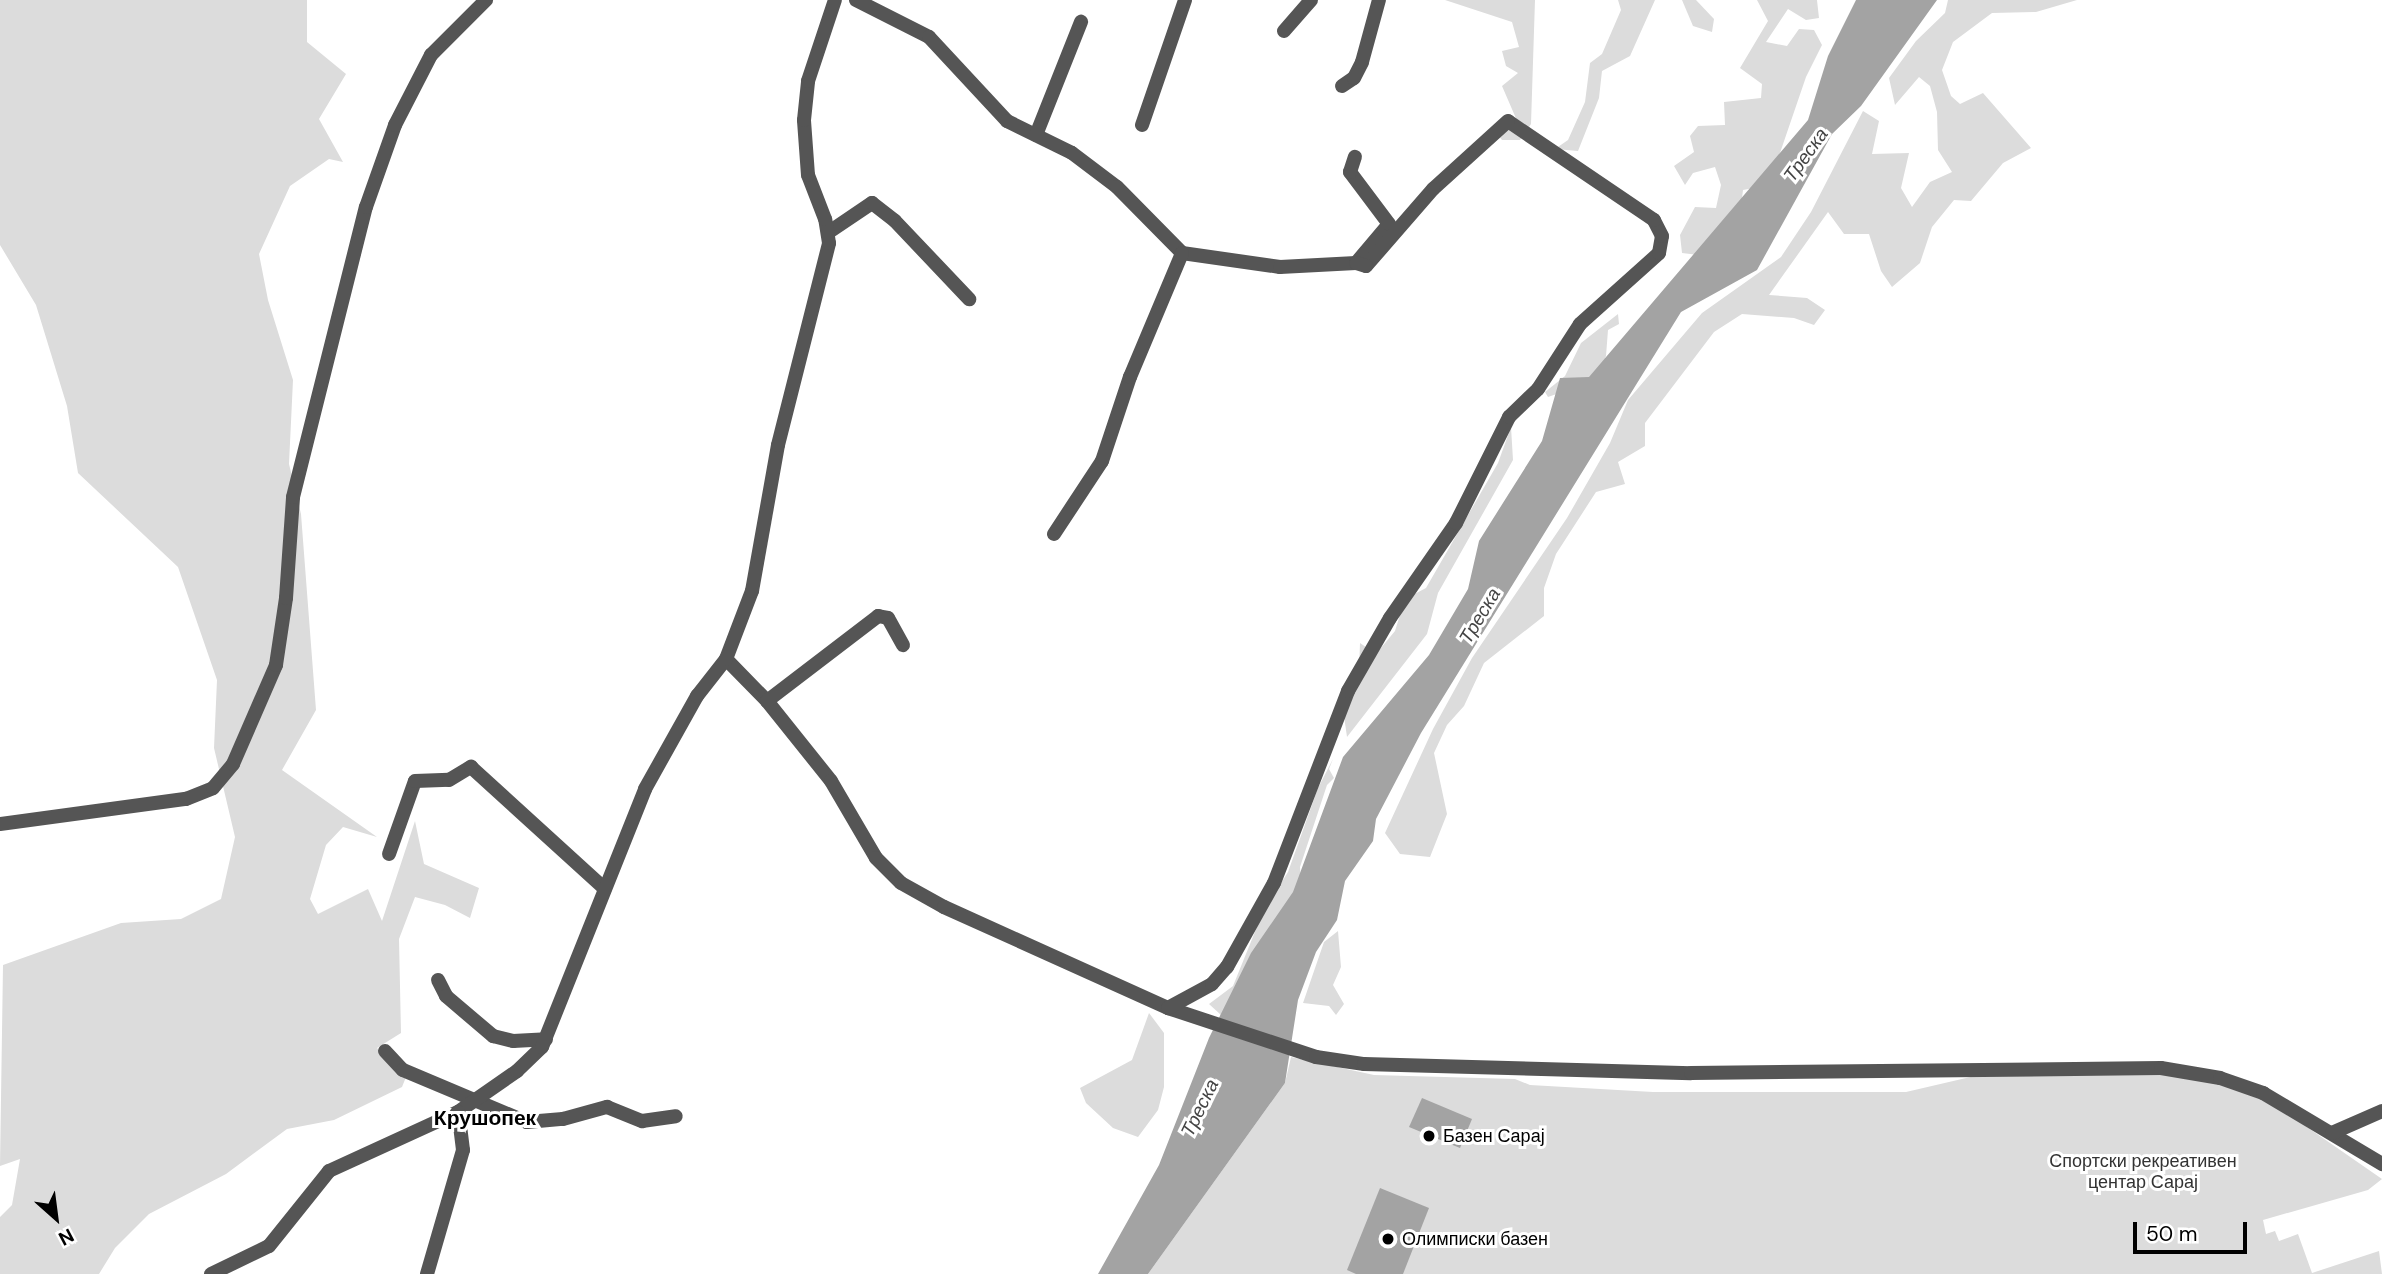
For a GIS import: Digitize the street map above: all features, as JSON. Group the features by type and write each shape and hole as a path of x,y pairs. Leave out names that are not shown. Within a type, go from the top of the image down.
{"street":[{"path":"0,824 186,799 213,788 233,764 276,664 286,598 293,497 366,207 395,125 431,55 486,0"},
{"path":"211,1274 269,1246 329,1171 458,1112 478,1100 517,1071 546,1039 645,789 697,696 726,659 757,570 778,445 829,232 808,175 804,120 808,81 835,0"},
{"path":"856,0 929,37 1007,121 1072,153 1117,187 1182,253 1280,267 1356,263 1366,266 1433,189 1508,121 1654,220 1662,236 1659,253 1580,324 1538,389 1508,417 1456,523 1390,618 1348,691 1274,883 1227,967 1212,984 1168,1008"},
{"path":"1142,125 1185,0"},
{"path":"1284,31 1311,0"},
{"path":"1342,86 1354,78 1362,62 1378,0"},
{"path":"1037,135 1081,22"},
{"path":"1355,157 1350,172 1359,189 1389,223 1356,263"},
{"path":"829,232 872,203 969,299"},
{"path":"1054,534 1102,461 1126,387 1182,253"},
{"path":"767,701 878,615 888,618 903,645"},
{"path":"726,659 767,701 831,781 888,873 944,907 1168,1008 1316,1058 1364,1064 1716,1073 2161,1068 2236,1083 2332,1133 2377,1161"},
{"path":"389,854 415,781 449,780 471,767 604,889"},
{"path":"438,980 446,996 493,1036 513,1041 546,1039"},
{"path":"384,1051 403,1070 527,1122 563,1119 607,1107 642,1121 676,1116"},
{"path":"2332,1133 2382,1111"},
{"path":"427,1274 463,1150 458,1112"}],"green space":[{"path":"0,0 307,0 307,42 346,74 319,119 343,162 329,159 290,186 259,254 268,300 293,380 289,464 301,514 316,710 282,770 377,837 343,827 326,845 310,899 318,914 368,889 382,921 415,821 424,864 479,888 470,918 445,905 415,897 399,939 401,1033 377,1048 406,1077 402,1087 334,1120 287,1129 226,1174 149,1214 115,1248 99,1274 0,1274 0,1217 12,1205 20,1159 0,1166 3,965 121,923 181,919 221,899 235,837 214,748 217,680 178,567 78,473 67,406 36,305 0,245"},
{"path":"1445,0 1535,0 1531,124 1520,140 1502,140 1493,129 1518,123 1502,86 1518,73 1506,66 1502,51 1519,47 1512,22"},
{"path":"1618,0 1655,0 1630,56 1602,71 1599,98 1578,151 1555,149 1568,140 1585,102 1590,63 1602,54 1621,10"},
{"path":"1682,0 1696,0 1714,19 1712,32 1693,26"},
{"path":"1757,0 1817,0 1819,18 1806,20 1788,9 1766,42 1787,46 1799,29 1814,30 1822,45 1806,77 1769,185 1743,190 1739,222 1707,256 1682,253 1680,235 1695,207 1716,208 1721,185 1715,167 1693,173 1685,185 1674,166 1694,152 1690,136 1698,126 1725,125 1724,102 1761,98 1762,84 1740,68 1768,21"},
{"path":"1948,0 2077,0 2036,12 1992,13 1953,42 1942,70 1951,96 1960,104 1983,93 2031,148 2003,163 1971,201 1954,200 1932,227 1920,263 1892,287 1881,271 1869,234 1844,234 1828,212 1769,295 1807,298 1825,310 1814,325 1794,318 1742,314 1714,332 1645,423 1645,446 1618,462 1625,484 1596,492 1556,554 1544,588 1544,616 1484,663 1464,706 1447,725 1434,753 1447,814 1430,857 1400,854 1385,833 1433,729 1472,658 1567,518 1610,443 1628,400 1702,313 1781,257 1811,212 1863,111 1879,121 1872,154 1909,153 1901,188 1912,207 1930,182 1952,172 1938,150 1937,112 1930,86 1919,77 1895,105 1889,78 1916,41 1945,13"},
{"path":"1618,314 1619,324 1608,330 1606,356 1596,380 1548,397 1545,392 1565,376 1581,343"},
{"path":"1511,427 1513,460 1438,593 1427,634 1347,737 1344,716 1359,671 1360,643 1376,654 1395,631 1405,599 1426,588 1498,463"},
{"path":"1333,759 1329,769 1334,778 1327,785 1300,867 1301,891 1249,963 1221,1015 1209,1004 1233,986 1263,912 1288,872 1318,788"},
{"path":"1338,931 1341,967 1333,985 1344,1004 1336,1015 1329,1006 1303,1003 1324,942"},
{"path":"1149,1013 1164,1033 1164,1087 1158,1110 1138,1137 1113,1128 1086,1103 1080,1088 1132,1060"},
{"name":"Спортски рекреативен центар Сарај","path":"1291,1057 1374,1075 1515,1079 1530,1085 1653,1092 1906,1092 1979,1075 2151,1070 2223,1083 2278,1107 2382,1179 2368,1190 2263,1220 2266,1234 2275,1231 2279,1241 2298,1234 2312,1273 2379,1251 2382,1274 1148,1274 1285,1083"}],"water":[{"name":"Треска","path":"1856,0 1937,0 1861,106 1832,134 1757,270 1681,312 1421,733 1376,819 1373,841 1345,881 1337,920 1316,952 1298,1000 1285,1083 1148,1274 1098,1274 1159,1165 1209,1038 1251,953 1293,892 1343,757 1429,655 1468,589 1479,541 1542,441 1560,378 1589,377 1808,120 1828,56"},
{"path":"1422,1098 1472,1119 1460,1148 1409,1127"},
{"name":"Олимписки базен","path":"1380,1188 1429,1208 1403,1274 1356,1274 1347,1270"}],"place":[{"name":"Базен Сарај","path":"1429,1136"},
{"name":"Олимписки базен","path":"1388,1239"}],"district":[{"name":"Крушопек","path":"485,1118"}]}
